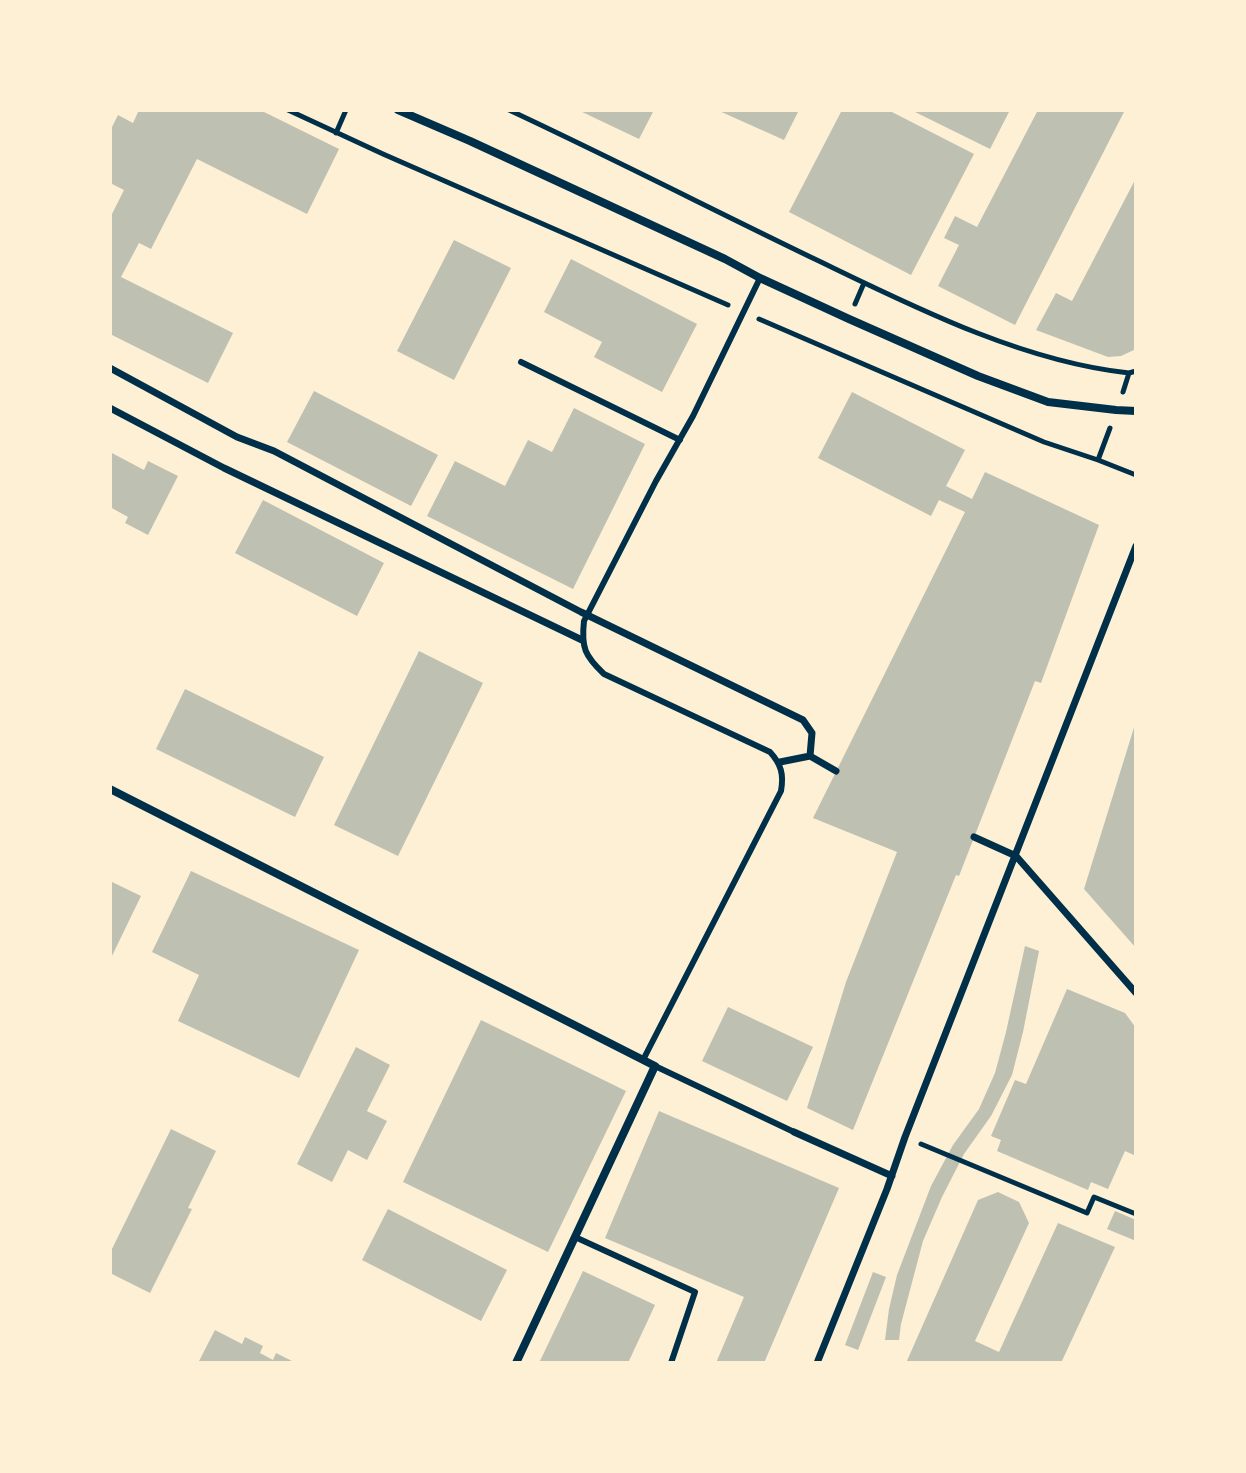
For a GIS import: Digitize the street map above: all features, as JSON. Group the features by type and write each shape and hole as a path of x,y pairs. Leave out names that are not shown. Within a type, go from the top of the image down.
{"street":[{"path":"398,110 978,376 1048,402 1136,411"},
{"path":"110,368 237,437 274,451 587,615 803,720 812,733 810,756"},
{"path":"110,408 224,468 582,640"},
{"path":"817,1363 1136,546"},
{"path":"780,762 810,756 836,771"},
{"path":"110,789 655,1066 516,1363"},
{"path":"974,837 1016,856 1136,993"},
{"path":"794,1132 892,1176"}],"lane":[{"path":"643,1060 781,791 783,777 780,762 770,752 604,674 588,659 582,640 584,621 680,440 760,278"},
{"path":"521,362 680,440"},
{"path":"655,1066 794,1132"},
{"path":"575,1237 695,1292 671,1363"}],"path":[{"path":"288,110 743,312 1044,442 1098,460"},
{"path":"336,133 346,110"},
{"path":"509,110 864,283 969,330 1045,356 1102,370 1129,373"},
{"path":"905,1137 1087,1213 1094,1197 1136,1214"}],"building":[{"path":"139,110 260,110 339,149 307,214 197,159 151,249 139,243 121,277 233,333 208,383 110,334 110,218 124,190 110,183 110,131 118,115 133,123"},
{"path":"578,110 654,110 639,139"},
{"path":"717,110 799,110 784,140"},
{"path":"842,110 888,110 974,154 911,275 789,212"},
{"path":"911,110 1010,110 990,149"},
{"path":"1038,110 1125,110 1015,325 938,286 959,245 944,238 955,216 977,227"},
{"path":"1136,178 1136,349 1121,356 1108,357 1036,330 1056,293 1072,301"},
{"path":"454,240 511,268 454,380 397,351"},
{"path":"571,259 697,324 662,392 594,357 602,342 544,312"},
{"path":"314,391 438,455 411,506 287,442"},
{"path":"852,392 965,450 946,486 972,499 985,472 1099,525 1041,683 1035,681 959,876 956,875 853,1130 807,1108 846,982 897,852 813,818 965,512 939,500 931,516 818,458"},
{"path":"574,408 645,444 573,589 427,516 455,461 505,486 528,440 552,452"},
{"path":"110,452 144,470 148,461 178,476 148,535 125,523 128,517 110,507"},
{"path":"263,500 384,563 357,616 235,553"},
{"path":"419,651 483,683 398,856 334,825"},
{"path":"185,689 324,757 295,817 156,749"},
{"path":"1136,721 1136,948 1084,889"},
{"path":"191,871 359,950 299,1078 178,1021 199,975 152,952"},
{"path":"110,881 141,896 110,960"},
{"path":"1025,946 1039,951 1012,1075 991,1116 964,1154 923,1241 899,1340 885,1340 897,1275 931,1186 953,1145 979,1109 995,1073"},
{"path":"1067,989 1125,1013 1136,1028 1136,1156 1125,1151 1108,1189 1091,1182 1088,1190 997,1151 1001,1140 991,1136 1015,1080 1026,1084"},
{"path":"728,1007 813,1047 787,1101 702,1061"},
{"path":"481,1020 626,1091 548,1252 403,1182"},
{"path":"356,1047 390,1065 367,1111 387,1121 367,1160 348,1150 332,1182 297,1164"},
{"path":"659,1111 839,1188 764,1363 716,1363 744,1297 605,1238"},
{"path":"171,1129 216,1151 188,1208 192,1209 150,1293 110,1273 110,1253"},
{"path":"998,1192 1019,1202 1029,1223 975,1341 999,1352 1058,1223 1115,1247 1061,1363 906,1363 978,1200"},
{"path":"388,1209 507,1270 481,1321 362,1260"},
{"path":"1115,1211 1136,1220 1136,1241 1107,1229"},
{"path":"583,1271 655,1305 628,1363 539,1363"},
{"path":"873,1272 886,1277 858,1350 845,1345"},
{"path":"215,1330 242,1344 245,1337 263,1346 260,1353 273,1360 276,1353 296,1363 198,1363"}]}
